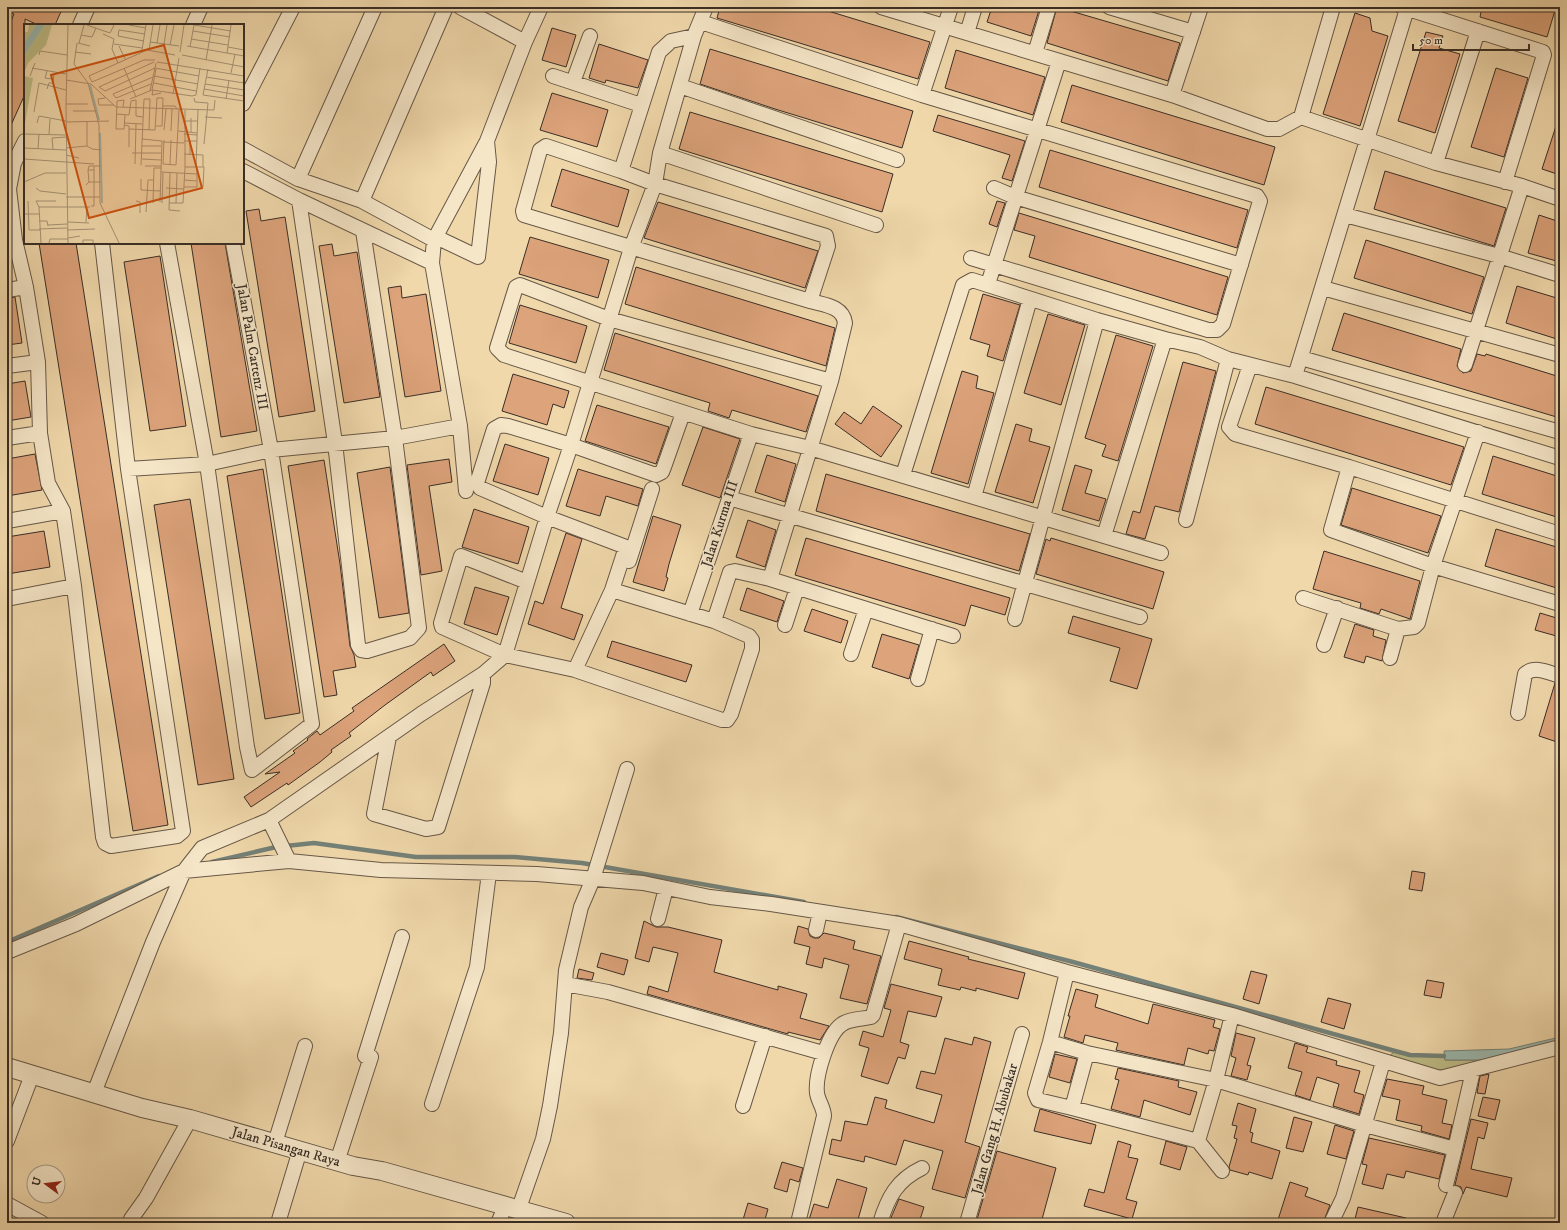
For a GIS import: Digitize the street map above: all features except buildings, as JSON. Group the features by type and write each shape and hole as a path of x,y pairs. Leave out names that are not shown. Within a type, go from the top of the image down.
{"street":[{"path":"80,24 88,7"},
{"path":"193,24 201,7"},
{"path":"244,102 293,7"},
{"path":"298,179 375,7"},
{"path":"362,202 446,7"},
{"path":"460,7 525,42"},
{"path":"466,491 460,426 432,262 435,238 487,141 525,42 541,7"},
{"path":"94,1093 153,942 184,872 202,848 269,820 421,714 483,674 505,655 526,582 571,445 588,383 631,248 655,184 660,153 694,36 706,7"},
{"path":"881,7 1172,95 1267,129 1279,130 1301,117 1333,7"},
{"path":"922,95 951,7"},
{"path":"967,33 975,7"},
{"path":"1035,54 1049,7"},
{"path":"1109,7 1193,32"},
{"path":"1172,95 1200,7"},
{"path":"1295,376 1345,215 1404,8 1540,50 1544,55 1505,182"},
{"path":"701,22 922,95 1257,196 1260,201 1222,324 1217,330 1208,330 971,258"},
{"path":"1436,163 1478,31"},
{"path":"573,82 590,36"},
{"path":"621,171 659,52 671,41 694,36"},
{"path":"988,284 1014,197 1059,61"},
{"path":"553,76 641,105"},
{"path":"680,86 897,160"},
{"path":"1301,117 1436,163 1522,186 1560,199"},
{"path":"244,150 298,179 362,202 435,238 478,257 489,162 487,141"},
{"path":"24,142 11,162 9,189 11,239 26,287 38,362 40,433 48,483 63,511 74,586 104,841 111,846 180,835 183,827 128,469 102,244"},
{"path":"770,579 831,381 845,323 844,315 840,310 631,248 524,215 523,211 538,154 546,146 655,184 826,236 828,246 810,301"},
{"path":"660,153 876,225"},
{"path":"244,172 298,200 432,262"},
{"path":"1465,365 1522,186"},
{"path":"994,188 1014,197 1241,265"},
{"path":"298,200 335,443 358,645 361,650 367,651 410,638 419,628 395,438 363,231"},
{"path":"1345,215 1499,256 1560,275"},
{"path":"168,244 207,464"},
{"name":"Jalan Palm Cartenz III","path":"207,464 247,747 252,770 312,724 271,450 233,244"},
{"path":"903,475 963,285 972,280 1097,320 1200,347 1228,359 1295,376 1560,458"},
{"path":"831,381 609,318 520,284 516,287 497,348 504,354 588,383 751,434 810,448 1161,553"},
{"path":"7,290 26,287"},
{"path":"1323,288 1560,355"},
{"path":"974,497 1030,299"},
{"path":"1015,619 1097,320"},
{"path":"1200,347 1208,330"},
{"path":"1104,536 1165,339"},
{"path":"1301,358 1560,432"},
{"path":"1186,520 1228,359"},
{"path":"7,366 38,362"},
{"path":"1250,365 1229,427 1235,434 1349,467 1560,534"},
{"path":"616,591 626,547 547,517 480,488 477,483 494,429 501,425 571,445 656,475 662,472 683,413"},
{"path":"128,469 207,464 271,450 395,438 460,426"},
{"path":"1303,598 1398,629 1414,627 1418,623 1433,566 1478,432"},
{"path":"7,438 40,433"},
{"name":"Jalan Kurma III","path":"690,614 751,434"},
{"path":"1349,467 1331,530 1433,566 1560,604"},
{"path":"575,670 616,591 652,489"},
{"path":"729,498 1140,617"},
{"path":"7,521 63,511"},
{"path":"526,582 461,556 444,610 441,623 442,627 505,655 575,670 722,720 727,720 731,714 752,649 752,640 749,636 714,621 616,591"},
{"path":"714,621 730,572 739,572 770,579 953,636"},
{"path":"7,599 74,586"},
{"path":"785,625 797,588"},
{"path":"1324,645 1337,608"},
{"path":"851,654 866,609"},
{"path":"918,679 932,629"},
{"path":"1390,658 1398,629"},
{"path":"1518,713 1525,674 1530,670 1536,669 1560,676"},
{"path":"389,737 374,814 426,829 438,827 483,683 483,674"},
{"path":"507,1214 544,1139 561,1033 566,970 581,907 593,879 626,769"},
{"path":"269,820 289,861"},
{"path":"7,952 76,924 184,872 289,861 381,870 489,873 593,879 642,883 710,897 899,924 1067,972 1232,1015 1383,1062 1440,1078 1472,1071 1560,1047"},
{"path":"432,1104 477,967 489,873"},
{"path":"658,919 666,888"},
{"path":"816,930 820,912"},
{"path":"798,1223 824,1116 824,1109 817,1094 818,1073 824,1053 839,1026 844,1023 871,1017 873,1015 899,924"},
{"path":"337,1162 371,1057 365,1056 402,937"},
{"path":"1067,972 1050,1042 1035,1093 1038,1100 1198,1141 1222,1171"},
{"path":"565,984 608,992 824,1053"},
{"path":"1198,1141 1216,1080 1232,1015"},
{"name":"Jalan Gang H. Abubakar","path":"967,1223 1022,1034"},
{"path":"743,1106 765,1036"},
{"path":"1050,1042 1087,1053 1216,1080 1365,1125 1455,1149"},
{"path":"275,1143 305,1046"},
{"path":"1072,1108 1087,1053"},
{"path":"1331,1223 1343,1198 1383,1062"},
{"name":"Jalan Pisangan Raya","path":"7,1067 142,1108 190,1119 337,1162 365,1169 382,1171 507,1214 566,1223"},
{"path":"1446,1222 1455,1149 1472,1071"},
{"path":"7,1141 32,1075"},
{"path":"131,1223 131,1219 146,1198 190,1119"},
{"path":"278,1223 300,1150"},
{"path":"880,1223 892,1192 913,1172 922,1168"},
{"path":"7,1204 42,1223"}],"shaded area":[{"path":"1395,1051 1410,1055 1444,1056 1445,1060 1493,1060 1440,1078 1383,1062"}],"water":[{"path":"1560,1037 1560,1047 1493,1060 1445,1060 1444,1051 1509,1049"}],"waterway":[{"path":"212,862 276,847 314,843 416,857 515,857 582,863 804,902"},
{"path":"7,942 159,876"},
{"path":"896,917 1073,962 1410,1055 1444,1056"}]}
